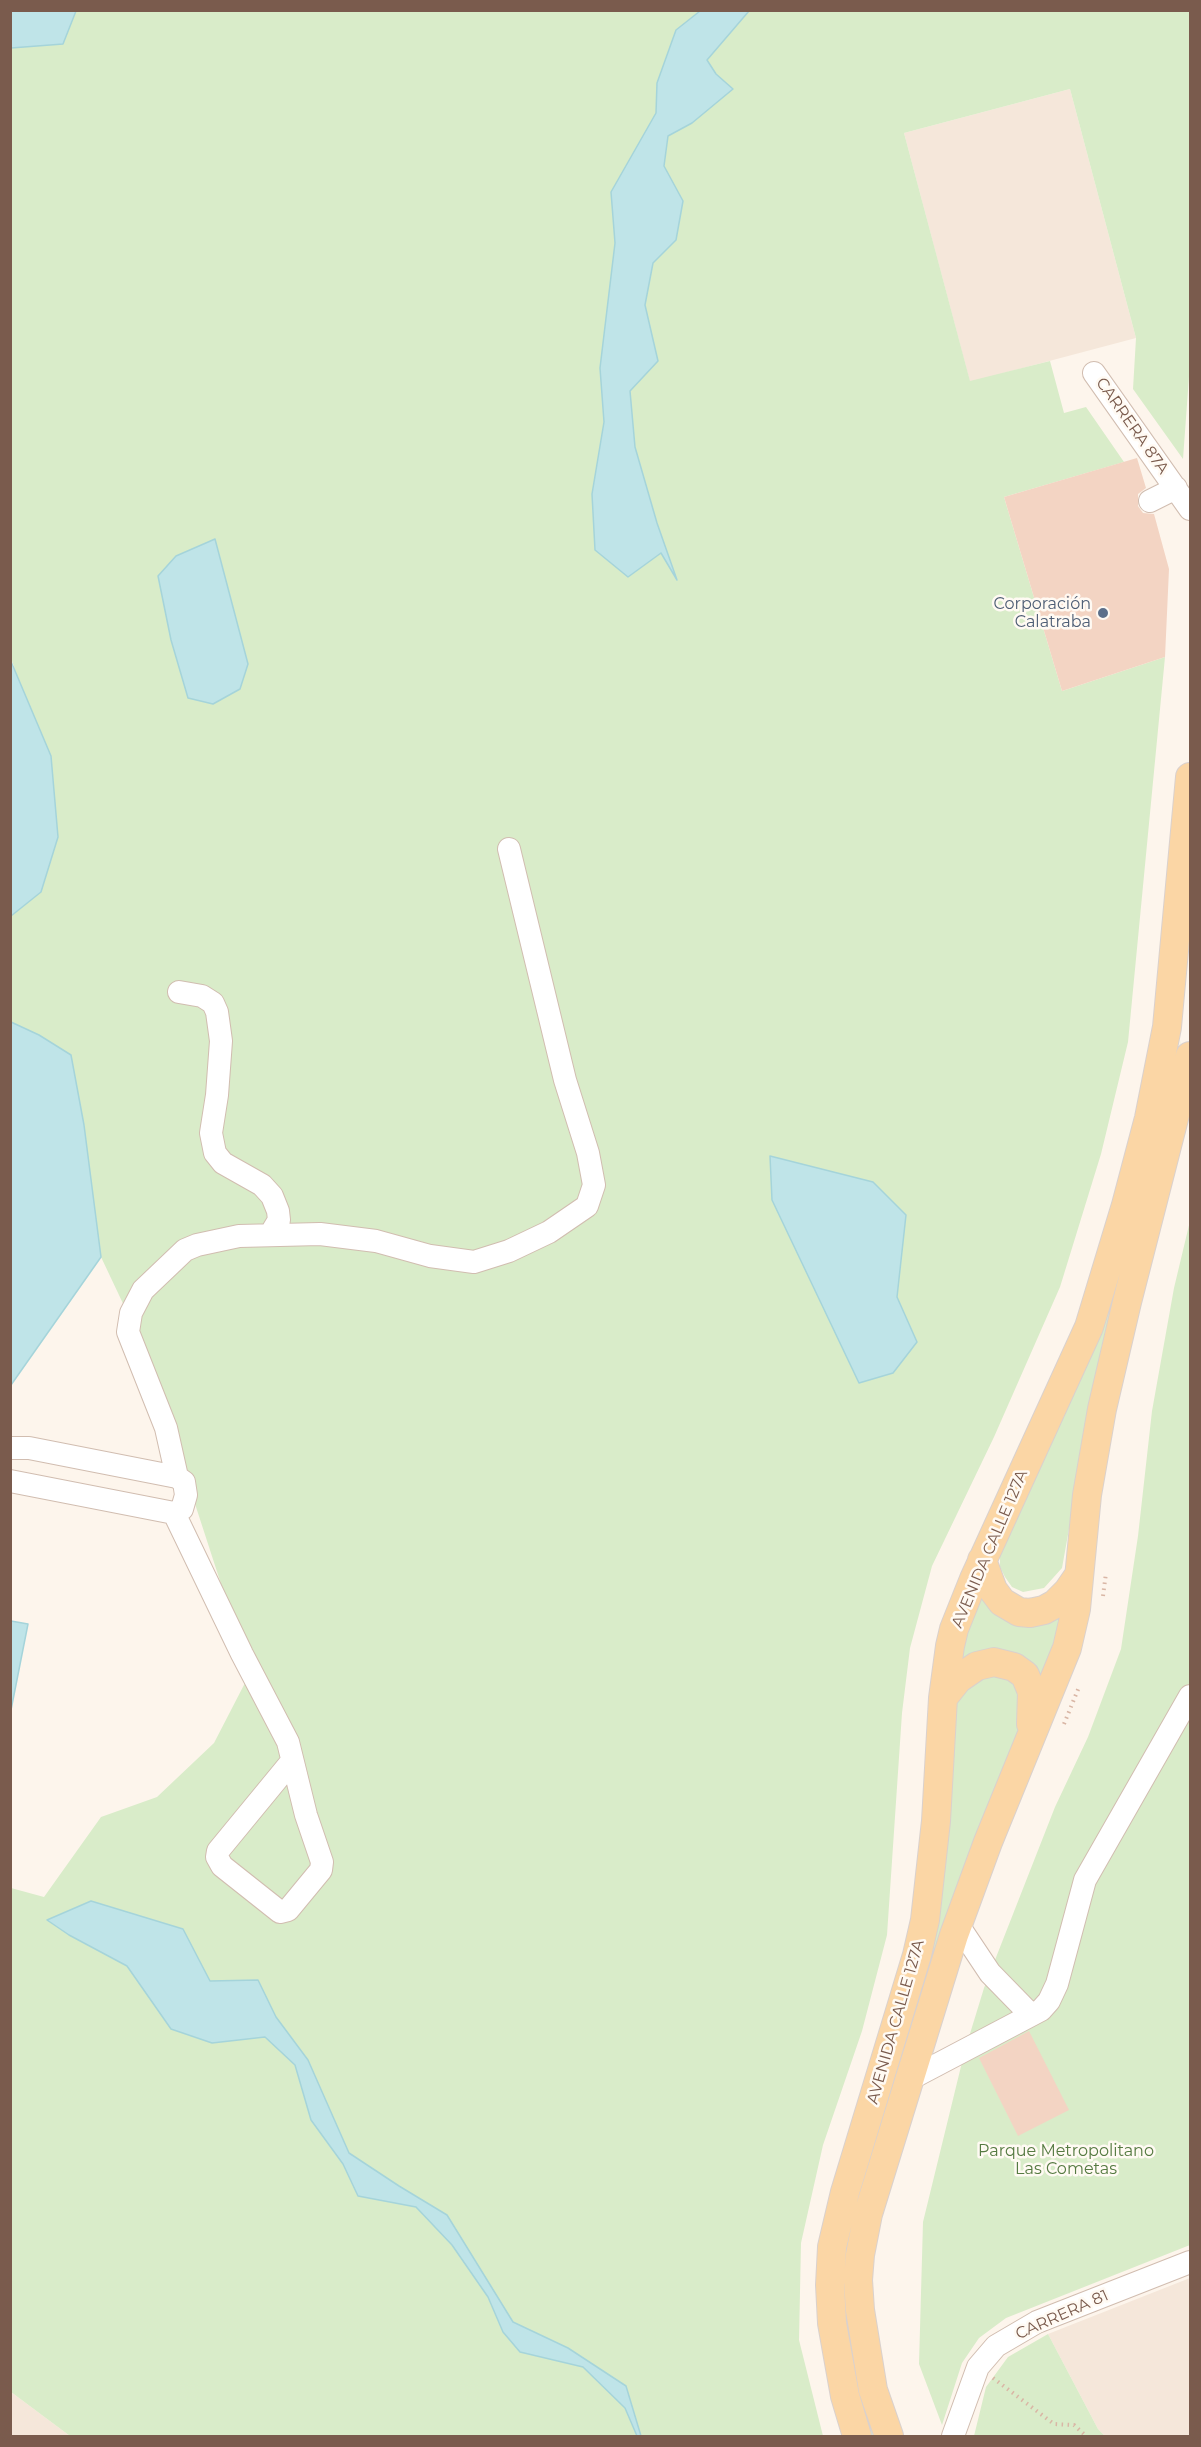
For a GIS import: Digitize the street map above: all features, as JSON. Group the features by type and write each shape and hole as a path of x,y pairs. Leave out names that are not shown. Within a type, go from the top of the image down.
{"main road":[{"name":"AVENIDA CALLE 127A","path":"857,2436 845,2396 832,2323 830,2285 832,2247 845,2192 917,1955 925,1920 936,1821 943,1698 954,1629 982,1560 1089,1327 1126,1205 1149,1118 1167,1027 1191,777"},
{"name":"AVENIDA CALLE 127A","path":"889,2436 873,2390 869,2370 858,2280 868,2214 958,1925 1067,1648 1076,1609 1087,1495 1102,1409 1127,1302 1191,1056"},
{"path":"982,1560 997,1596 1009,1608 1019,1612 1030,1613 1044,1610 1055,1604 1079,1575"},
{"path":"943,1698 958,1679 977,1666 994,1662 1014,1666 1025,1675 1032,1692 1033,1713 1030,1738"}],"street":[{"name":"CARRERA 87A","path":"1094,373 1191,509"},
{"path":"1150,501 1176,488"},
{"path":"177,1477 166,1428 128,1332 130,1314 143,1290 185,1250 197,1245 239,1236 320,1234 376,1241 430,1256 474,1262 509,1251 549,1232 587,1206 594,1185 588,1154 565,1080 509,849"},
{"path":"179,992 202,996 213,1003 218,1012 221,1041 217,1095 211,1133 215,1153 223,1163 262,1185 272,1196 279,1220 270,1236"},
{"path":"10,1448 29,1448 177,1477 184,1482 186,1495 182,1509 174,1513 10,1481"},
{"path":"174,1513 242,1654 288,1742 322,1862 321,1870 288,1910 280,1912 222,1866 217,1857 218,1851 292,1761"},
{"path":"910,2079 1046,2005 1057,1984 1085,1880 1191,1696"},
{"path":"958,1925 990,1973 1031,2015"},
{"name":"CARRERA 81","path":"953,2436 978,2367 996,2346 1037,2322 1191,2262"}],"path":[{"path":"978,2367 1054,2424 1074,2425 1086,2436"}],"shaded area":[{"path":"1070,89 1136,338 970,382 904,133"},
{"path":"1190,2278 1190,2436 1105,2436 1098,2429 1048,2334"},
{"path":"11,2392 70,2436 11,2436"}],"green space":[{"path":"11,11 1190,11 1190,363 1183,459 1133,389 1136,338 1070,89 904,133 970,381 1050,361 1064,413 1086,407 1124,462 1004,497 1062,691 1165,657 1128,1042 1101,1154 1060,1287 994,1437 932,1566 910,1648 902,1713 887,1935 862,2031 823,2145 801,2243 799,2340 823,2436 70,2436 11,2392 11,1888 44,1897 101,1817 157,1797 214,1743 246,1681 222,1587 145,1350 101,1257 84,1125 39,1035 11,1022 11,916 41,892 14,666 11,659"},
{"path":"1181,1040 1169,1099 1102,1345 1062,1568 1044,1588 1023,1592 1012,1587 1005,1577 1000,1567 1000,1555 1097,1344"},
{"name":"Parque Metropolitano Las Cometas","path":"1190,1221 1190,2245 1006,2318 979,2338 962,2363 942,2425 919,2364 923,2222 965,2050 984,1988 1055,1807 1088,1737 1121,1649 1138,1536 1152,1411 1174,1288"},
{"path":"981,1587 1063,1611 1040,1686 957,1666"},
{"path":"987,1674 1013,1681 1022,1692 1023,1725 861,2190 875,2436 869,2436 852,2377 842,2314 843,2252 955,1704 963,1689"},
{"path":"1048,2334 1098,2429 1105,2436 974,2436 986,2387 1008,2357"}],"water":[{"path":"11,10 76,11 63,44 11,48"},
{"path":"700,11 749,11 707,60 716,74 733,89 692,123 668,136 664,166 683,201 676,240 653,263 645,305 658,361 630,391 635,447 657,523 677,580 661,553 628,577 595,550 592,494 604,422 600,368 615,243 611,192 656,113 657,83 676,30"},
{"path":"215,539 248,664 240,689 213,704 188,698 171,640 158,576 176,556"},
{"path":"10,659 51,756 58,837 41,892 11,916"},
{"path":"11,1022 39,1035 71,1055 84,1125 101,1257 11,1385"},
{"path":"770,1156 873,1182 906,1215 897,1297 917,1342 893,1373 859,1383 772,1200"},
{"path":"10,1621 28,1624 11,1710"},
{"path":"91,1901 183,1929 210,1981 258,1980 276,2017 308,2060 349,2153 447,2215 513,2322 568,2348 626,2386 641,2436 637,2436 625,2408 583,2367 520,2352 503,2332 488,2297 452,2245 416,2207 358,2196 343,2164 311,2120 295,2065 265,2037 212,2043 171,2029 127,1966 69,1935 47,1920"}],"building":[{"name":"Corporación Calatraba","path":"1137,458 1146,488 1138,494 1138,506 1143,513 1154,514 1169,569 1165,657 1062,691 1004,497"},
{"path":"1029,2031 1069,2110 1018,2136 979,2058"}],"place":[{"name":"Corporación Calatraba","path":"1103,613"}]}
